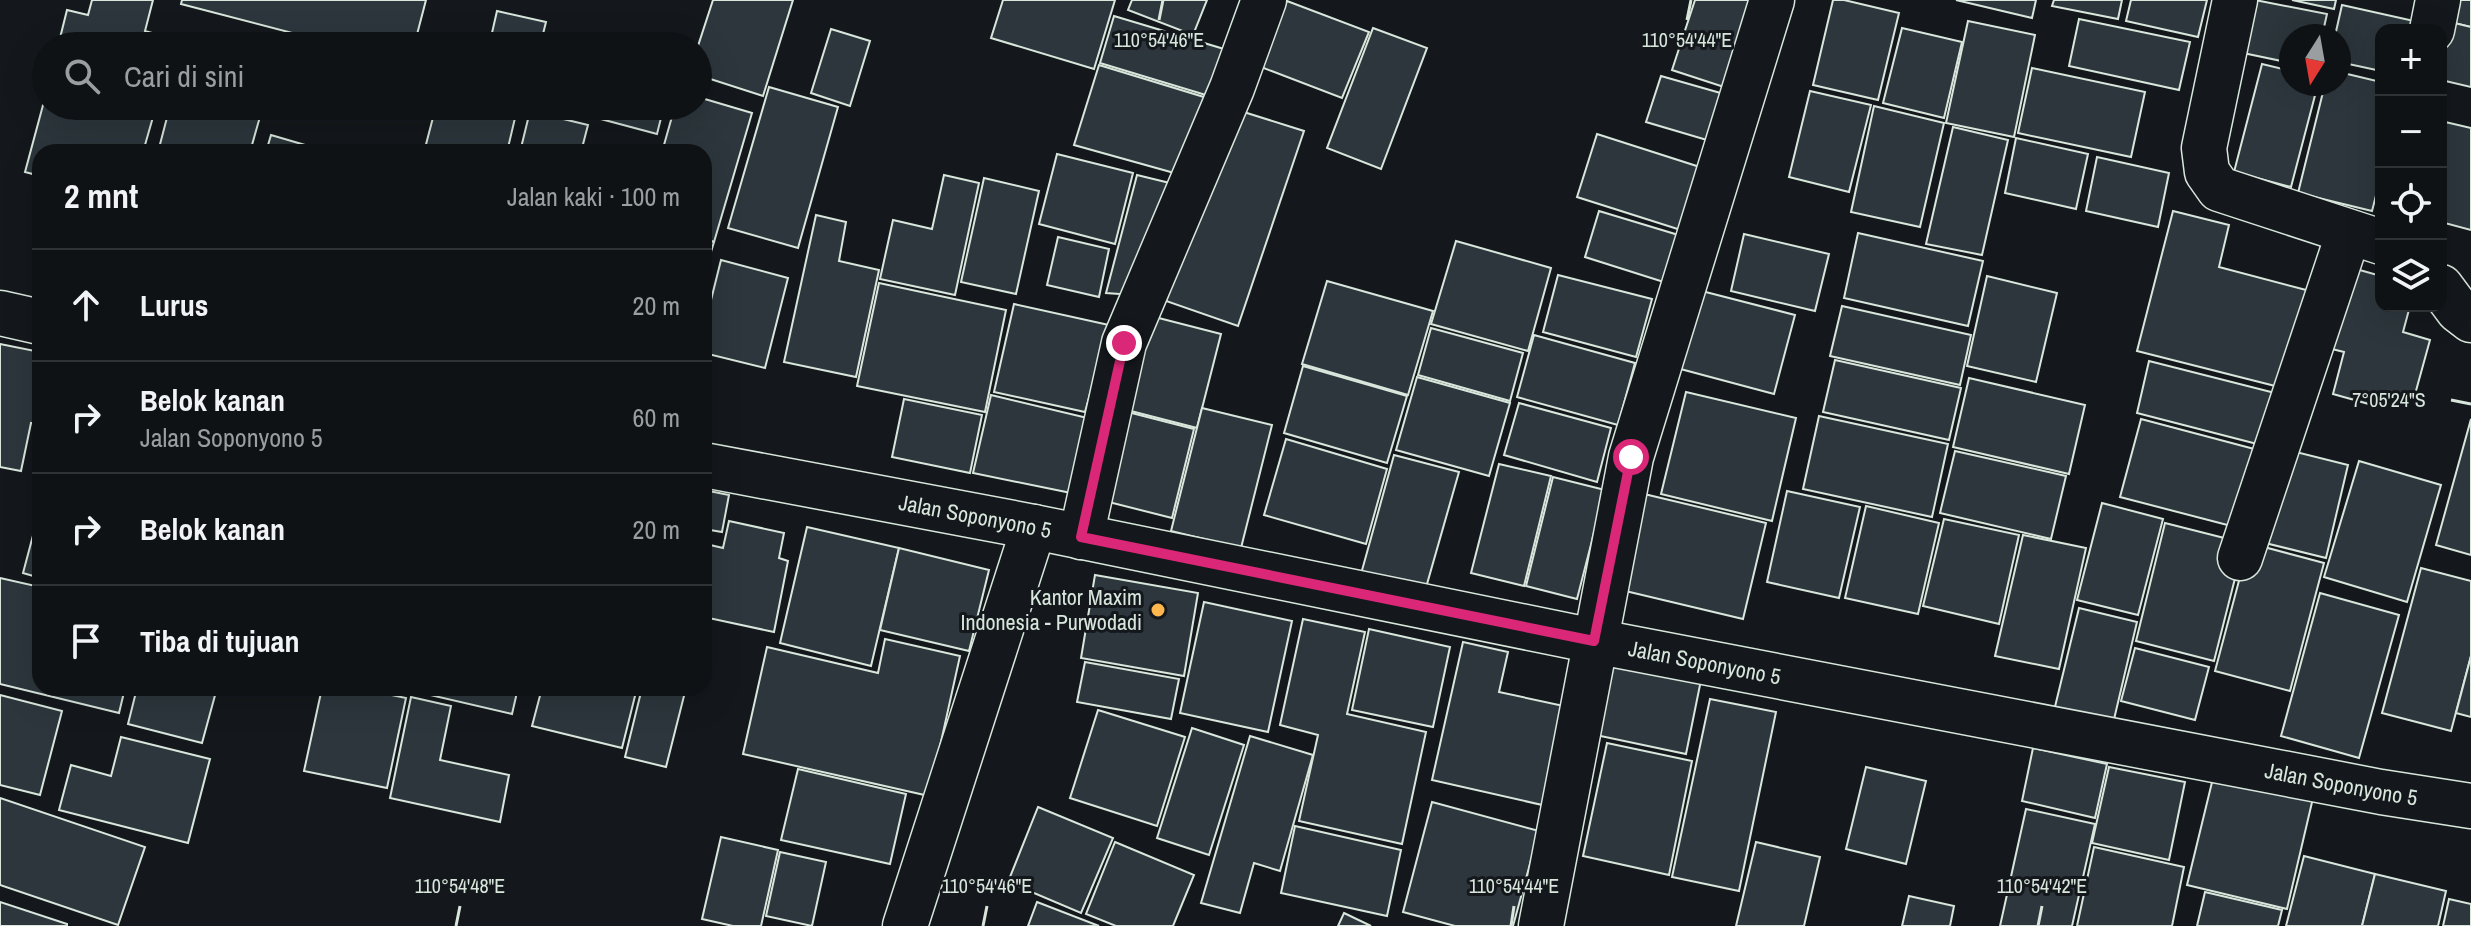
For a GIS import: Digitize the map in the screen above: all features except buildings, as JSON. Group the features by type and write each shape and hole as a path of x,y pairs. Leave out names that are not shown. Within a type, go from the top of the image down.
{"street":[{"path":"1081,537 1124,343 1232,88 1264,0"},
{"path":"1541,926 1631,457 1772,0"},
{"path":"2235,0 2204,148 2207,172 2219,189 2365,237 2240,558"},
{"path":"2433,24 2438,0"},
{"path":"2447,295 2458,310 2471,320"},
{"path":"0,313 32,320"},
{"name":"Jalan Soponyono 5","path":"712,467 1034,527 1594,641 2381,792 2471,806"},
{"path":"905,926 1034,527"}],"place":[{"name":"Kantor Maxim Indonesia - Purwodadi","path":"1158,610"}],"route":[{"path":"1124,343 1081,537 1594,641 1631,457"}]}
